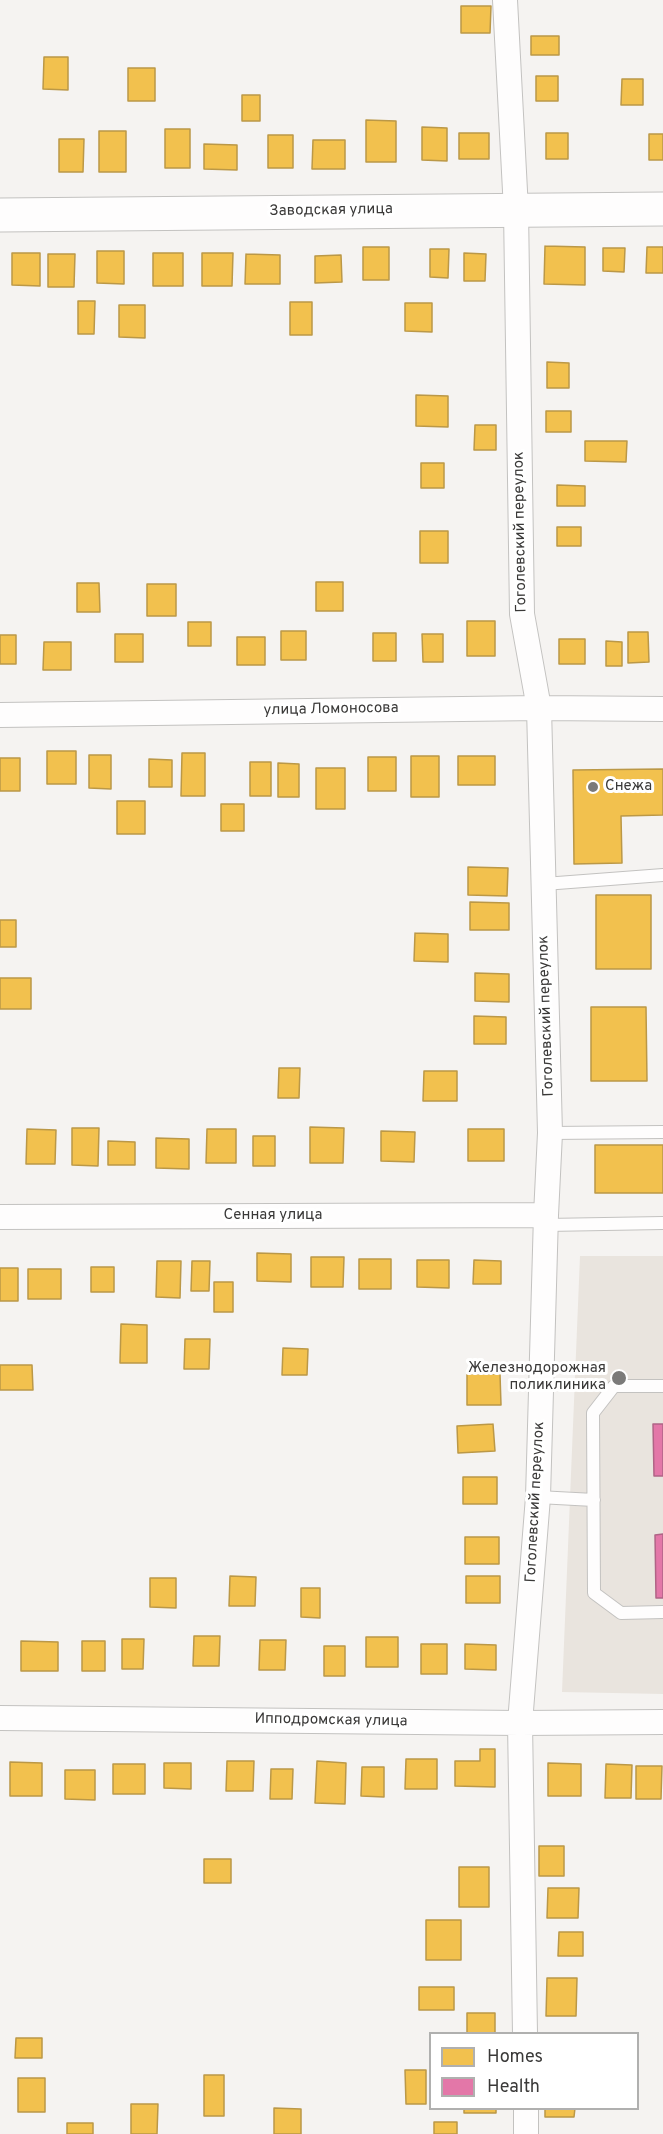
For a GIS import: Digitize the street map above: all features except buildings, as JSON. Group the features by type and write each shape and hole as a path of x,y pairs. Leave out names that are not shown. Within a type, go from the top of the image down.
{"main road":[{"name":"Заводская улица","path":"0,215 663,209"}],"street":[{"name":"Гоголевский переулок","path":"505,0 516,210 522,614 539,708 550,1133 538,1497 520,1723 525,2032"},
{"name":"улица Ломоносова","path":"0,715 539,708 663,709"},
{"name":"Сенная улица","path":"0,1217 546,1220"},
{"name":"Ипподромская улица","path":"0,1718 520,1723 663,1722"},
{"path":"525,2110 526,2134"}],"lane":[{"path":"544,884 663,875"},
{"path":"550,1133 663,1132"},
{"path":"546,1220 663,1223"},
{"path":"663,1386 614,1386 593,1413 594,1593 621,1613 663,1612"},
{"path":"538,1497 594,1500"}],"shaded area":[{"name":"Железнодорожная поликлиника","path":"580,1256 663,1256 663,1694 562,1692"}],"place":[{"name":"Снежа","path":"593,787"},
{"name":"Железнодорожная поликлиника","path":"619,1378"}]}
